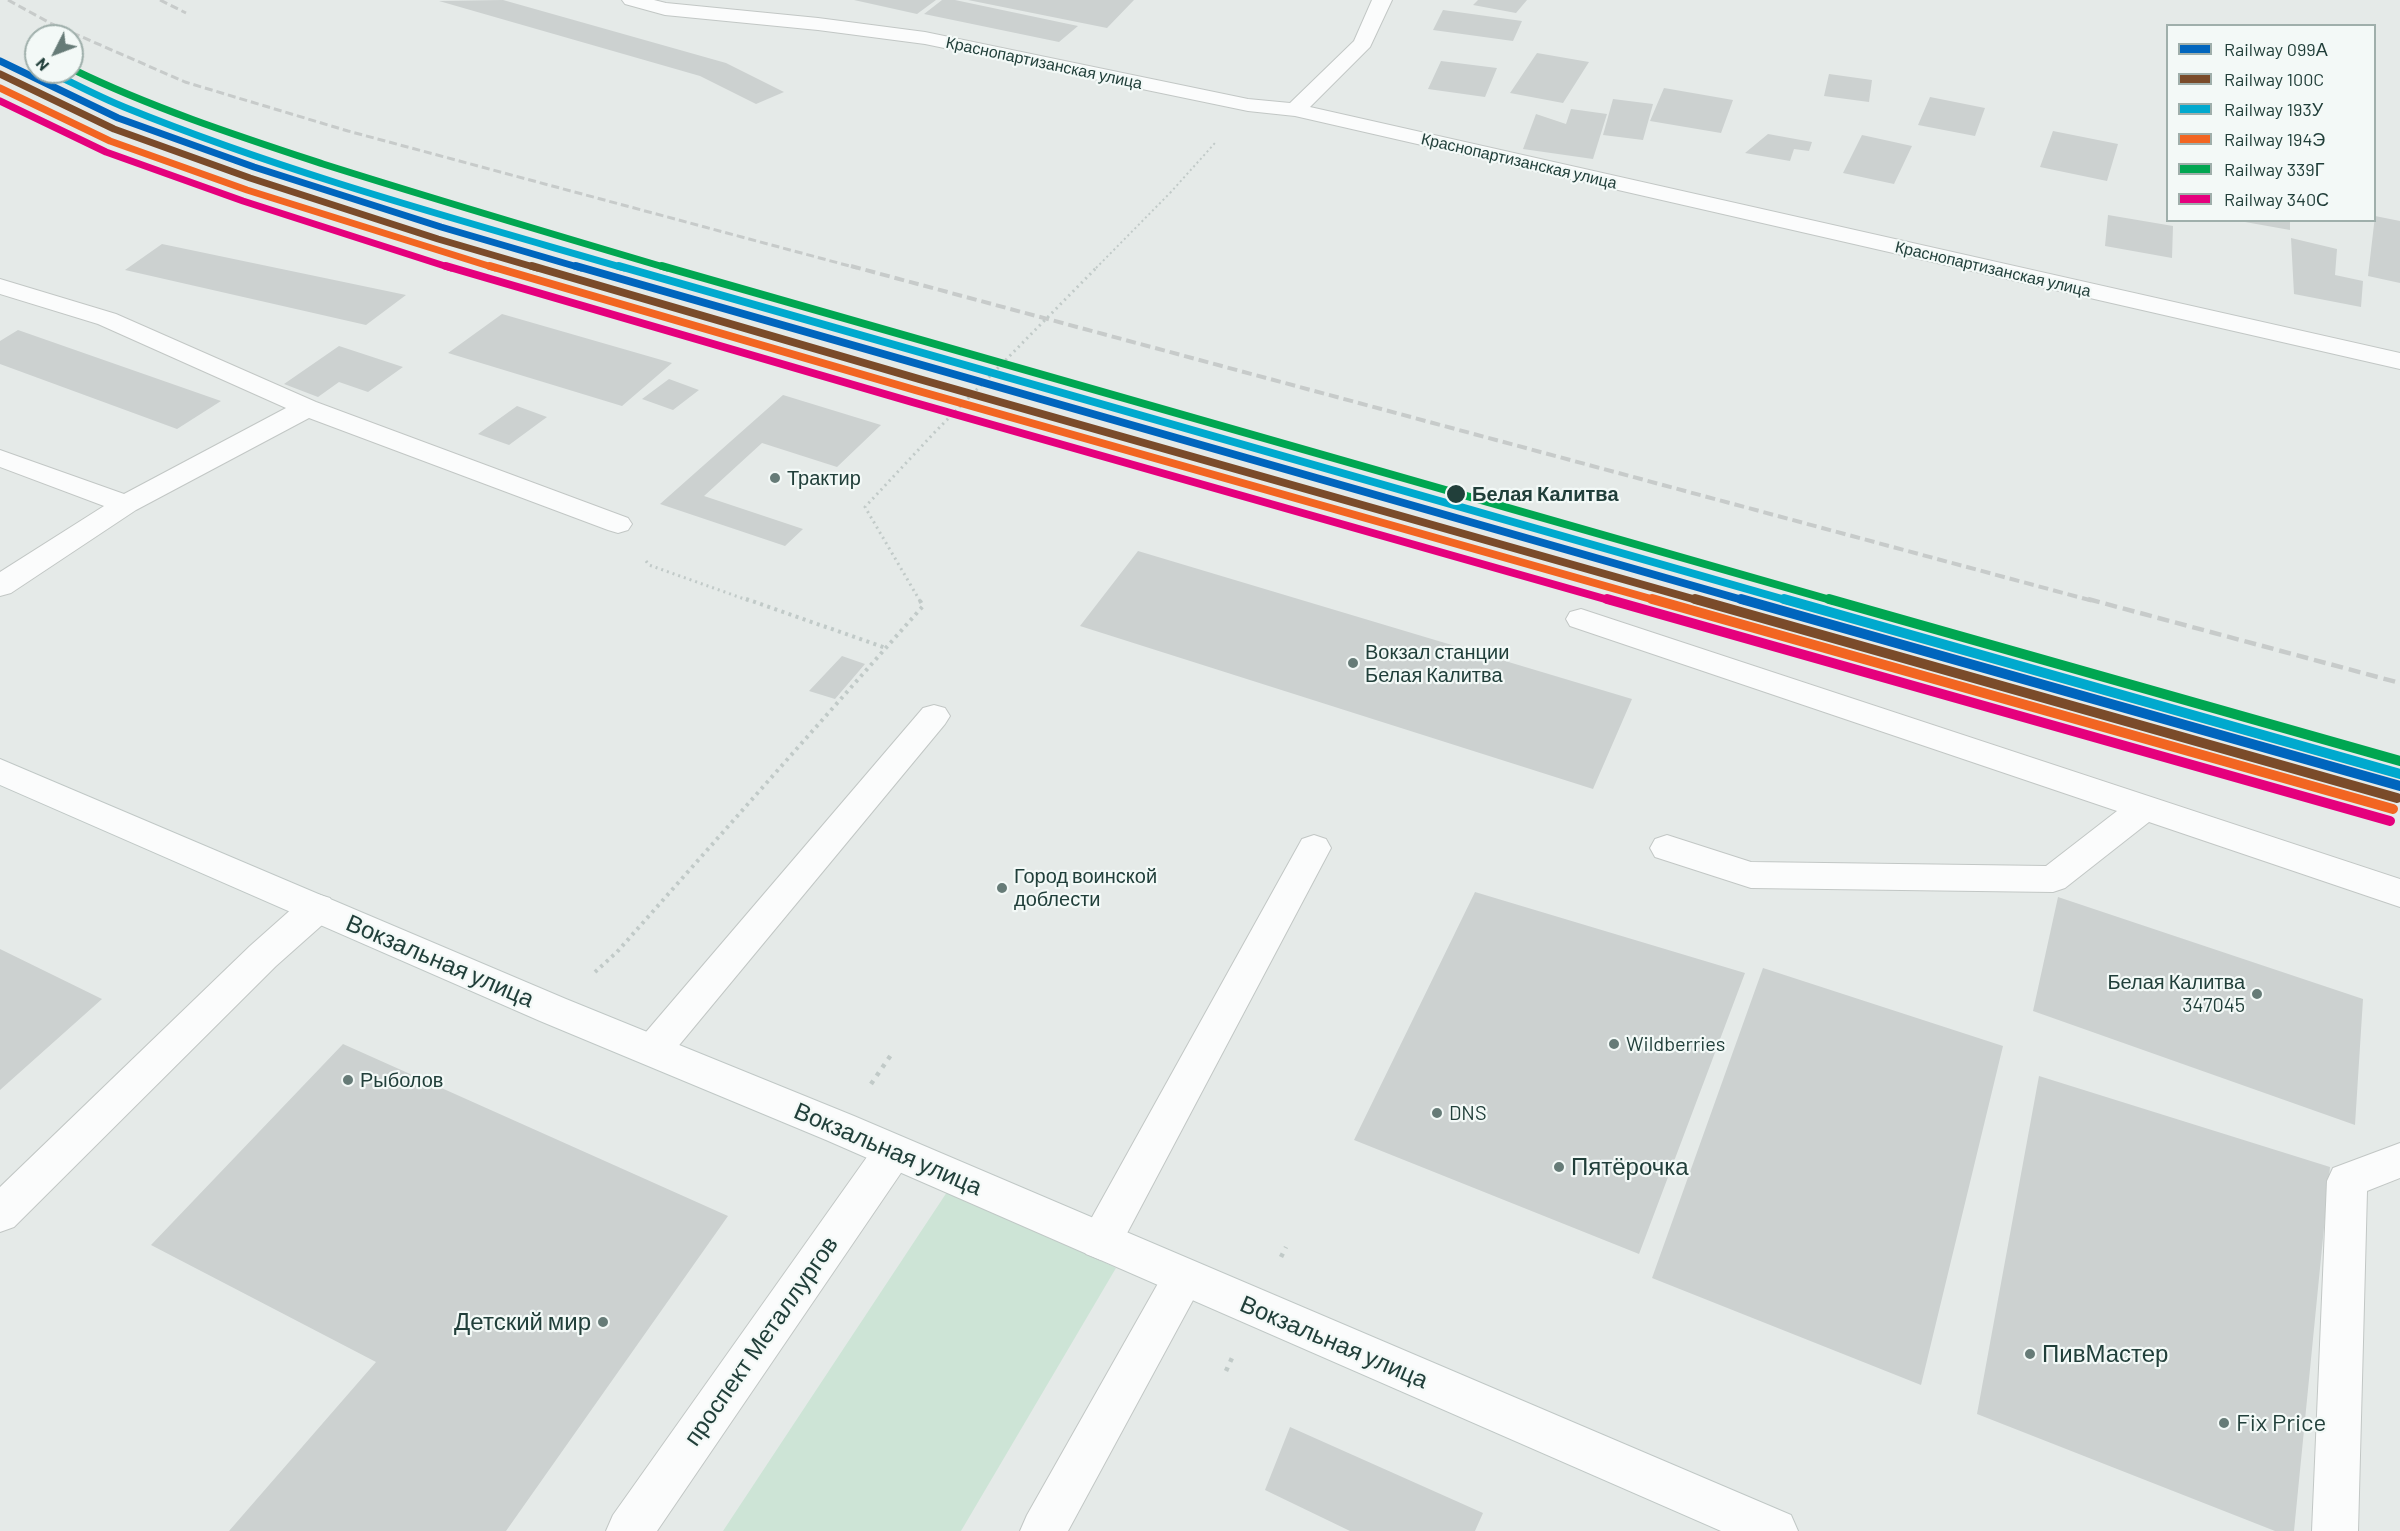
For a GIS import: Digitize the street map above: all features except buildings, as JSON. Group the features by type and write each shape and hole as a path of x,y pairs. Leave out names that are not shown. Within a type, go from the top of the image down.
{"street":[{"name":"Краснопартизанская улица","path":"632,0 665,9 818,24 925,38 1248,105 1295,110 2400,361"},
{"path":"1295,110 1362,43 1382,0"},
{"path":"0,286 107,319 307,408 618,524"},
{"path":"0,586 126,504 307,408"},
{"path":"0,458 126,504"},
{"path":"1581,619 2400,893"},
{"path":"653,1050 934,716"},
{"name":"Вокзальная улица","path":"0,771 553,1010 653,1050 1101,1240 1184,1278 1774,1531"},
{"path":"1666,848 1751,875 2053,879 2145,807"},
{"path":"1101,1240 1314,848"},
{"path":"0,1214 262,956 317,908"},
{"name":"проспект Металлургов","path":"628,1531 893,1152"},
{"path":"2335,1531 2347,1181 2400,1160"},
{"path":"1043,1531 1184,1278"}],"path":[{"path":"553,1010 617,952 923,606 865,507 934,433 1170,193 1215,143"},
{"path":"618,524 649,565 886,648"}],"green space":[{"path":"949,1189 1116,1268 961,1531 723,1531"}],"railway":[{"path":"8,0 50,23 185,82 348,131 857,268"},
{"path":"160,0 186,13"},
{"path":"851,266 2093,601"},
{"path":"2088,599 2400,683"}],"rail line":[{"name":"099А","path":"0,61 118,118 254,167 441,227 922,367 2400,786"},
{"name":"100C","path":"0,74 114,129 250,178 438,239 919,379 2397,798"},
{"name":"339Г","path":"84,75 127,96 262,144 448,204 929,344 2400,761"},
{"name":"193У","path":"75,84 123,107 258,156 445,216 925,355 2400,774"},
{"name":"194Э","path":"0,88 110,141 247,190 434,250 915,390 2393,809"},
{"name":"340С","path":"0,101 106,152 243,201 431,262 912,402 2390,821"}],"place":[{"name":"Трактир","path":"775,478"},
{"name":"Белая Калитва","path":"1456,494"},
{"name":"Вокзал станции Белая Калитва","path":"1353,663"},
{"name":"Город воинской доблести","path":"1002,888"},
{"name":"Белая Калитва 347045","path":"2257,994"},
{"name":"Wildberries","path":"1614,1044"},
{"name":"Рыболов","path":"348,1080"},
{"name":"DNS","path":"1437,1113"},
{"name":"Пятёрочка","path":"1559,1167"},
{"name":"Детский мир","path":"603,1322"},
{"name":"ПивМастер","path":"2030,1354"},
{"name":"Fix Price","path":"2224,1423"}]}
